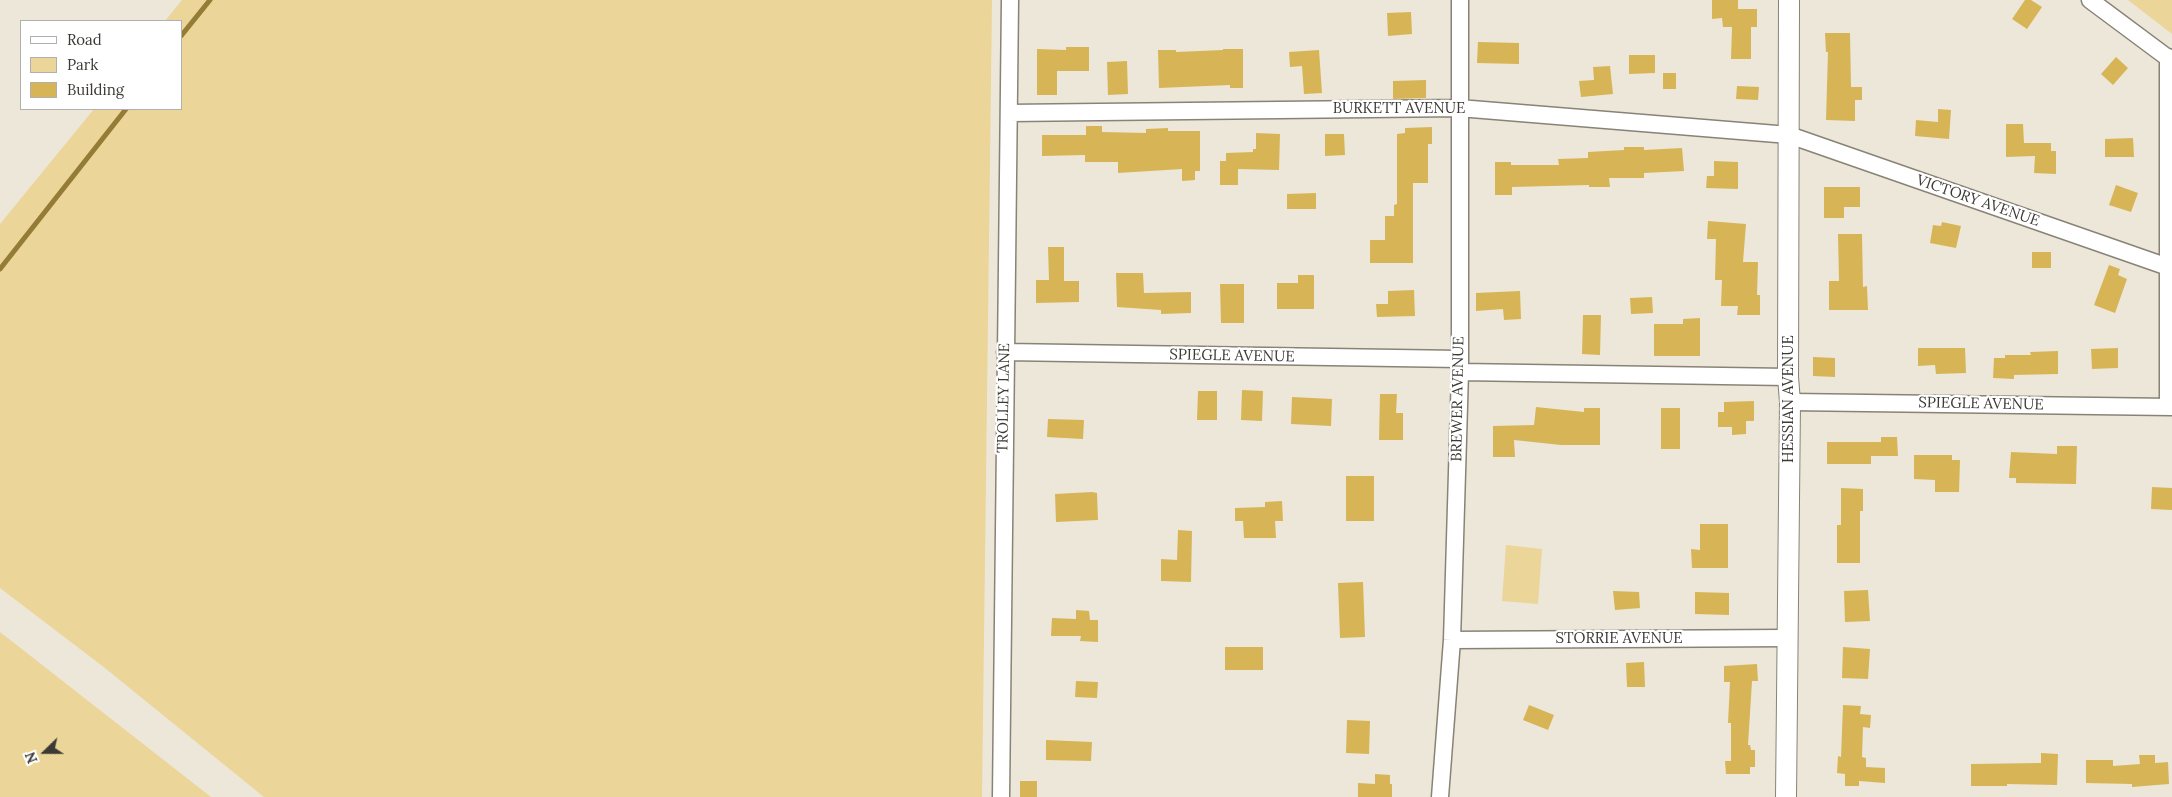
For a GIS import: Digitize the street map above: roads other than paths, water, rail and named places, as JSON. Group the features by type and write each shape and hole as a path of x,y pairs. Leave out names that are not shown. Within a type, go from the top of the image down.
{"main road":[{"name":"HESSIAN AVENUE","path":"1786,797 1790,402 1788,377 1789,0"}],"street":[{"name":"TROLLEY LANE","path":"1001,797 1010,0"},
{"name":"BREWER AVENUE","path":"1440,797 1452,640 1460,366 1460,0"},
{"path":"2090,0 2170,59 2168,267 2170,407"},
{"name":"BURKETT AVENUE","path":"1009,113 1460,108 1789,135"},
{"name":"VICTORY AVENUE","path":"1789,135 2168,267"},
{"name":"SPIEGLE AVENUE","path":"1005,352 1788,377"},
{"name":"SPIEGLE AVENUE","path":"1790,402 2170,407"},
{"name":"STORRIE AVENUE","path":"1452,640 1787,638"}],"waterway":[{"path":"182,35 210,0"},
{"path":"0,269 125,110"}]}
